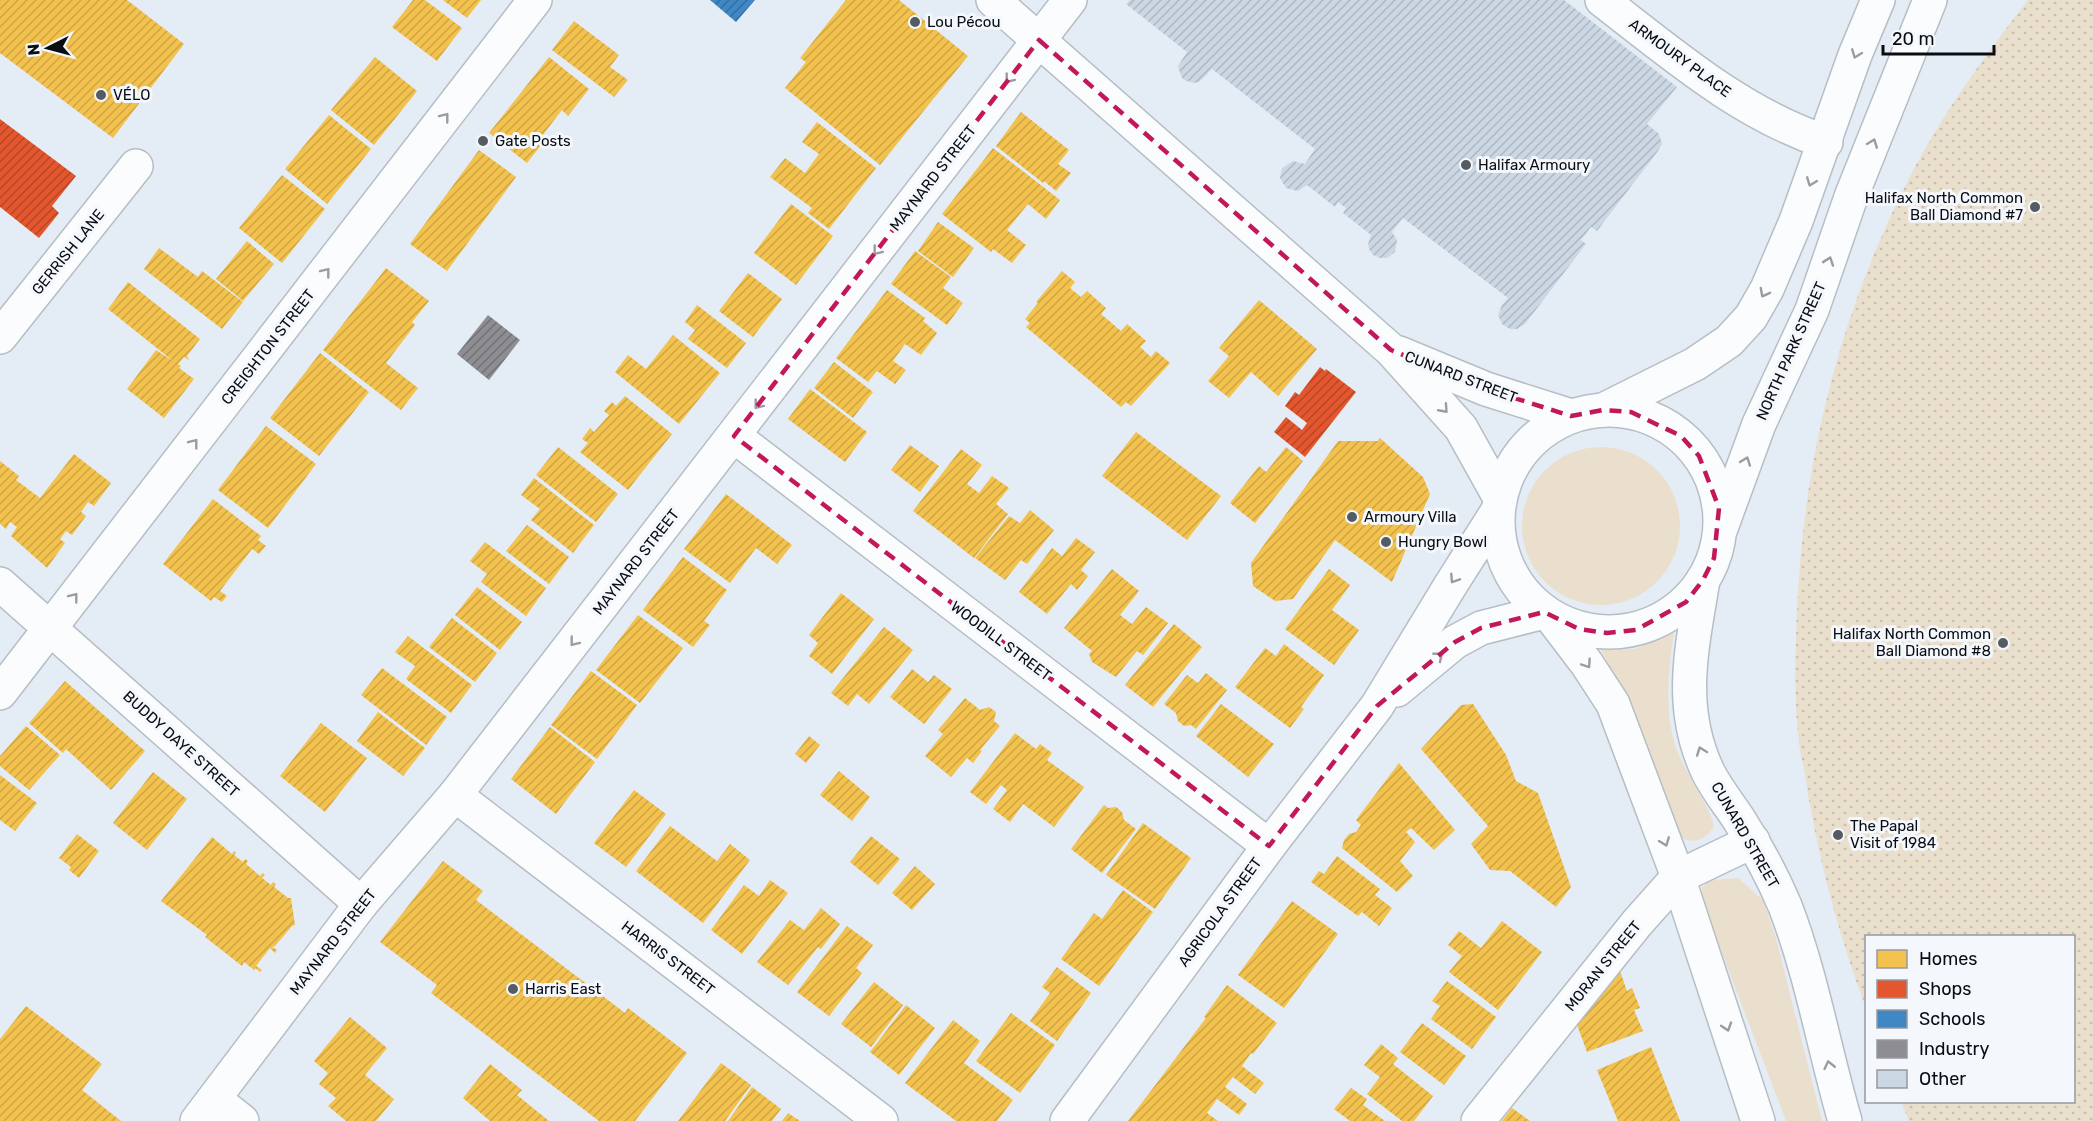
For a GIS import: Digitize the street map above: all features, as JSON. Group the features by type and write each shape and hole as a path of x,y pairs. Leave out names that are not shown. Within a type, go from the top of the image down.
{"street":[{"name":"CREIGHTON STREET","path":"0,693 535,0"},
{"path":"993,0 1391,350"},
{"name":"MAYNARD STREET","path":"206,1110 361,904 455,795 1070,0"},
{"name":"ARMOURY PLACE","path":"1602,0 1720,90 1794,132 1826,142"},
{"path":"1603,410 1695,364 1729,341 1751,317 1767,289 1792,231 1826,142 1855,55 1878,0"},
{"name":"NORTH PARK STREET","path":"1719,535 1759,424 1812,310 1851,197 1930,0"},
{"name":"GERRISH LANE","path":"0,337 136,166"},
{"name":"CUNARD STREET","path":"1391,350 1486,389 1570,416"},
{"name":"CUNARD STREET","path":"1391,350 1461,428 1498,505"},
{"path":"1548,615 1579,629 1607,633 1636,630 1662,619 1686,602 1703,580 1714,558 1719,535 1719,508 1712,481 1699,456 1681,436 1657,421 1631,412 1603,410 1570,416 1538,435 1513,463 1498,505 1501,550 1517,585 1548,615 1587,664 1612,704 1678,877 1758,1121"},
{"name":"WOODILL STREET","path":"734,436 1269,846"},
{"name":"AGRICOLA STREET","path":"1066,1121 1269,846 1377,706 1498,505"},
{"name":"CUNARD STREET","path":"1703,580 1689,678 1692,725 1708,772 1753,841 1774,880 1795,933 1845,1121"},
{"name":"BUDDY DAYE STREET","path":"0,584 361,904"},
{"name":"AGRICOLA STREET","path":"1377,706 1455,642 1480,628 1548,615"},
{"name":"HARRIS STREET","path":"455,795 881,1121"},
{"name":"MORAN STREET","path":"1478,1121 1637,923 1678,877 1753,841"},
{"path":"206,1110 242,1121"}],"highlighted area":[{"path":"1039,40 1391,350 1486,389 1571,416 1603,410 1631,412 1681,436 1699,456 1719,508 1714,558 1703,580 1686,602 1636,630 1607,633 1579,629 1544,612 1481,628 1455,642 1377,706 1269,846 734,436"}],"shaded area":[{"path":"2028,0 2093,0 2093,1121 1909,1121 1901,1103 2075,1103 2075,935 1865,935 1865,1005 1829,890 1799,746 1795,662 1801,554 1808,496 1831,382 1847,326 1890,218 1928,143"},
{"path":"1601,447 1631,453 1645,460 1657,470 1667,482 1674,496 1680,526 1674,556 1667,570 1657,582 1645,592 1631,599 1601,605 1571,599 1557,592 1545,582 1535,570 1528,556 1522,526 1528,496 1535,482 1545,470 1557,460 1571,453"},
{"path":"1674,633 1668,690 1672,734 1679,755 1707,808 1714,827 1703,838 1694,841 1679,837 1625,695 1601,650 1635,649"},
{"path":"1738,878 1763,900 1776,938 1822,1121 1786,1121 1701,898 1702,887 1711,880"}],"building: Homes":[{"name":"VÉLO","path":"0,0 127,0 184,44 113,138 0,53"},
{"path":"413,0 425,0 462,28 437,61 392,27"},
{"path":"443,0 481,0 467,18"},
{"path":"846,0 899,0 968,56 880,165 785,88 806,62 800,58"},
{"path":"574,21 619,55 610,67 628,80 614,97 552,50"},
{"path":"375,57 417,91 374,145 331,110"},
{"path":"549,57 589,89 568,116 562,110 542,136 546,139 527,163 489,133"},
{"path":"1021,112 1069,150 1058,164 1071,173 1056,191 996,146"},
{"path":"329,115 371,149 327,204 285,169"},
{"path":"817,122 876,168 829,229 808,213 812,208 770,177 785,158 805,173 819,154 802,142"},
{"path":"993,148 1060,200 1046,219 1028,204 1007,230 1026,245 1012,263 993,249 991,252 942,214"},
{"path":"479,150 516,177 447,271 410,244"},
{"path":"282,175 325,209 282,263 239,228"},
{"path":"791,204 833,236 796,285 754,253"},
{"path":"938,222 974,248 953,277 918,251"},
{"path":"247,241 274,264 243,301 216,279"},
{"path":"159,248 198,277 202,271 243,302 222,329 144,269"},
{"path":"915,251 951,277 943,288 963,303 947,325 891,284"},
{"path":"386,268 429,301 412,322 415,325 386,363 418,388 401,410 323,350"},
{"path":"1062,271 1075,282 1070,288 1081,297 1087,291 1106,308 1101,314 1121,331 1127,324 1146,341 1140,347 1151,357 1156,351 1170,363 1131,406 1126,402 1121,407 1026,327 1030,323 1025,319"},
{"path":"748,273 782,299 753,337 719,311"},
{"path":"128,282 200,339 187,356 189,360 184,357 178,364 181,366 179,368 194,379 164,418 127,389 156,350 173,361 108,309"},
{"path":"887,290 925,318 923,321 937,333 921,355 905,344 893,361 906,370 895,384 877,371 868,382 836,358"},
{"path":"1259,300 1317,349 1278,396 1251,372 1229,398 1208,381 1229,356 1219,348"},
{"path":"697,305 746,343 727,368 688,339 695,330 685,322"},
{"path":"673,335 720,373 679,424 615,372 628,355 646,369"},
{"path":"320,353 369,392 319,456 270,418"},
{"path":"834,362 873,392 853,418 814,388"},
{"path":"810,389 867,432 845,462 788,419"},
{"path":"625,396 672,434 628,490 580,452 588,443 582,439 590,428 594,432 609,415 604,411 612,402 616,406"},
{"path":"266,426 316,464 268,528 218,490"},
{"path":"1136,432 1221,496 1187,540 1102,476"},
{"name":"Armoury Villa","path":"1380,438 1423,477 1430,494 1392,582 1335,540 1293,599 1275,601 1253,586 1251,563 1338,441 1378,441"},
{"path":"910,445 939,466 920,492 891,470"},
{"path":"558,447 618,494 596,522 536,475"},
{"path":"1286,447 1303,461 1255,523 1230,503 1259,466 1266,472"},
{"path":"961,449 982,465 967,484 979,493 992,476 1009,488 996,504 1008,514 974,558 913,511"},
{"path":"74,454 111,483 94,506 88,502 81,512 86,516 72,535 66,531 60,539 65,543 47,568 11,536 17,527 10,522 6,529 0,524 0,461 19,476 16,480 40,498"},
{"path":"534,478 594,525 573,553 531,520 540,509 521,495"},
{"path":"726,494 792,545 777,564 756,548 730,583 684,549"},
{"path":"213,499 261,536 258,540 266,546 259,554 252,549 220,591 227,596 222,602 214,597 211,601 163,564"},
{"path":"1030,510 1054,530 1027,564 1021,560 1005,580 975,558 1009,516 1020,523"},
{"path":"527,525 569,557 549,584 506,551"},
{"path":"1076,538 1095,552 1081,570 1088,576 1077,590 1071,584 1047,614 1019,592 1052,548 1062,556"},
{"path":"485,542 546,588 526,616 481,582 487,574 470,561"},
{"path":"683,557 727,590 704,621 710,625 693,647 643,610"},
{"path":"1112,569 1139,591 1120,615 1132,624 1146,607 1168,623 1143,655 1137,651 1116,677 1092,662 1089,654 1092,651 1064,628"},
{"path":"1329,569 1350,585 1332,610 1359,630 1334,665 1285,629"},
{"path":"477,587 522,622 500,650 455,615"},
{"path":"841,593 874,619 832,674 809,656 818,643 809,635"},
{"path":"638,615 683,648 640,703 596,670"},
{"path":"452,618 497,653 475,682 429,647"},
{"path":"1174,624 1202,647 1153,707 1125,685"},
{"path":"884,627 913,650 869,704 857,694 848,706 831,693"},
{"path":"408,636 472,685 451,713 406,679 415,666 395,652"},
{"path":"1284,644 1324,675 1301,707 1304,709 1290,728 1235,687 1265,648 1276,656"},
{"path":"382,668 447,717 426,745 361,695"},
{"path":"912,669 928,682 934,675 952,689 924,724 890,697"},
{"path":"591,671 637,705 597,759 551,725"},
{"path":"1206,673 1227,690 1196,729 1191,725 1184,726 1178,721 1176,713 1164,704 1187,675 1198,683"},
{"path":"65,681 145,751 111,790 66,749 63,753 29,723"},
{"path":"965,698 980,710 989,707 996,712 994,721 1000,726 980,750 982,751 973,763 967,758 951,777 925,756 943,734 938,730"},
{"path":"1221,704 1274,744 1248,777 1196,736"},
{"path":"1473,704 1506,755 1516,781 1538,793 1571,887 1556,907 1510,871 1490,870 1471,844 1488,826 1421,749 1461,705"},
{"path":"378,712 425,748 403,776 357,741"},
{"path":"321,723 367,758 325,812 280,776"},
{"path":"26,726 60,755 29,790 0,766 0,756"},
{"path":"550,727 595,762 556,814 511,779"},
{"path":"1015,733 1036,749 1040,744 1052,753 1047,760 1084,787 1054,827 1023,804 1010,822 993,809 1007,790 1001,785 986,804 970,792"},
{"path":"809,736 820,745 806,763 795,754"},
{"path":"1399,763 1455,830 1434,850 1411,828 1406,832 1415,842 1400,861 1413,876 1397,892 1342,848 1344,840 1349,834 1356,832 1361,825 1356,820"},
{"path":"839,771 870,797 852,821 820,795"},
{"path":"153,772 187,799 147,850 113,823"},
{"path":"0,775 37,803 15,831 0,820"},
{"path":"634,790 666,814 626,867 594,843"},
{"path":"1104,805 1108,808 1116,807 1122,812 1124,820 1136,829 1102,873 1071,849"},
{"path":"1143,823 1191,858 1155,909 1106,875"},
{"path":"670,826 717,861 730,844 750,860 703,923 636,871"},
{"path":"77,834 99,851 79,878 69,870 71,867 59,858"},
{"path":"871,836 900,859 878,885 850,862"},
{"path":"212,837 232,854 236,852 234,855 243,862 245,859 248,861 246,864 260,876 263,873 265,875 262,878 271,885 273,882 276,884 274,887 291,898 295,925 272,947 277,950 275,953 270,948 256,966 262,970 260,972 244,962 242,966 205,937 207,935 161,901"},
{"path":"1337,856 1380,889 1375,895 1392,908 1379,926 1362,912 1358,916 1311,882 1319,871 1324,874"},
{"name":"Harris East","path":"443,861 483,891 476,900 625,1013 628,1008 687,1053 635,1121 599,1121 431,993 437,985 380,942"},
{"path":"915,866 935,884 912,910 892,893"},
{"path":"770,880 788,893 742,954 711,930 744,885 759,896"},
{"path":"1123,890 1153,912 1099,986 1061,959 1094,913 1102,919"},
{"path":"1292,901 1338,934 1284,1008 1238,975"},
{"path":"821,908 840,924 821,949 818,947 788,985 757,962 790,920 804,930"},
{"path":"1502,921 1542,952 1498,1010 1449,972 1462,956 1448,945 1459,931 1481,948"},
{"path":"847,926 873,945 856,968 862,973 829,1016 797,992"},
{"path":"1057,967 1091,993 1057,1041 1030,1021 1050,993 1042,987"},
{"path":"1620,971 1627,991 1632,988 1640,1008 1634,1010 1643,1031 1587,1052 1572,1011"},
{"path":"1447,981 1496,1017 1472,1049 1431,1019 1440,1006 1432,1001"},
{"path":"874,982 903,1005 871,1047 841,1024"},
{"path":"1227,985 1277,1023 1242,1066 1264,1083 1255,1094 1233,1077 1225,1087 1247,1104 1239,1115 1217,1099 1207,1113 1218,1121 1128,1121 1206,1018 1204,1017"},
{"path":"906,1005 935,1028 899,1075 870,1052"},
{"path":"26,1006 102,1064 82,1090 121,1121 0,1121 0,1039"},
{"path":"1011,1013 1055,1045 1020,1093 976,1061"},
{"path":"350,1017 387,1048 365,1075 394,1099 376,1121 346,1121 328,1106 336,1098 319,1084 328,1073 314,1061"},
{"path":"953,1020 980,1041 964,1063 1013,1100 997,1121 956,1121 905,1083"},
{"path":"1422,1023 1466,1056 1444,1085 1400,1052"},
{"path":"1381,1044 1398,1058 1393,1064 1433,1096 1414,1121 1402,1121 1367,1094 1380,1077 1364,1065"},
{"path":"1651,1047 1680,1121 1618,1121 1597,1070"},
{"path":"721,1063 751,1085 725,1121 678,1121"},
{"path":"490,1064 522,1090 517,1095 549,1121 490,1121 463,1098"},
{"path":"752,1087 781,1109 772,1121 728,1121"},
{"path":"1351,1088 1367,1099 1363,1105 1385,1121 1350,1121 1334,1109"},
{"path":"1512,1108 1530,1121 1502,1121"},
{"path":"788,1113 800,1121 782,1121"}],"building: Shops":[{"path":"0,119 76,176 52,206 59,213 39,238 0,207"},
{"path":"1320,367 1356,392 1305,457 1274,432 1286,417 1302,430 1307,423 1285,406 1295,392 1299,395"}],"building: Schools":[{"path":"710,0 755,0 736,22"}],"building: Industry":[{"path":"488,315 520,340 489,380 457,354"}],"building: Other":[{"name":"Halifax Armoury","path":"1130,0 1564,0 1677,87 1647,124 1659,134 1662,144 1658,151 1597,231 1591,227 1581,240 1586,244 1525,324 1517,329 1510,329 1502,324 1498,315 1508,298 1403,218 1392,232 1397,240 1395,252 1387,258 1380,258 1373,255 1369,249 1371,235 1343,213 1346,208 1338,202 1335,207 1307,185 1298,191 1286,188 1280,178 1282,168 1293,161 1305,164 1315,149 1212,69 1199,82 1184,80 1178,66 1187,52 1126,4"}],"place":[{"name":"Lou Pécou","path":"915,22"},
{"name":"VÉLO","path":"101,95"},
{"name":"Gate Posts","path":"483,141"},
{"name":"Halifax Armoury","path":"1466,165"},
{"name":"Halifax North Common Ball Diamond #7","path":"2035,207"},
{"name":"Armoury Villa","path":"1352,517"},
{"name":"Hungry Bowl","path":"1386,542"},
{"name":"Halifax North Common Ball Diamond #8","path":"2003,643"},
{"name":"The Papal Visit of 1984","path":"1838,835"},
{"name":"Harris East","path":"513,989"}]}
